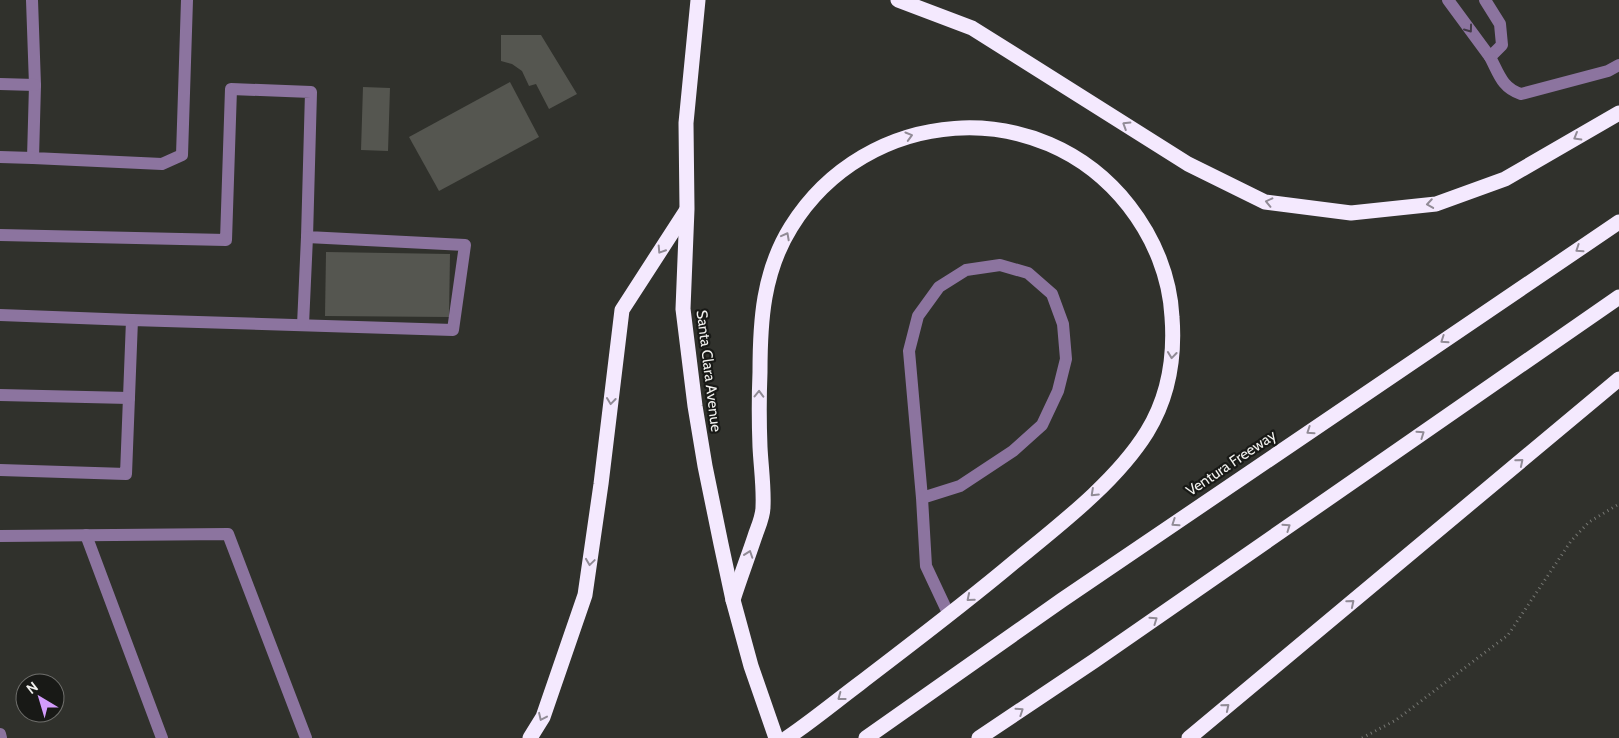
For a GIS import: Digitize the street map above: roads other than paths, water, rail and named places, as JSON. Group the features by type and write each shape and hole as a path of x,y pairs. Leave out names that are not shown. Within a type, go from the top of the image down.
{"highway":[{"name":"Santa Clara Avenue","path":"698,0 686,123 687,209 684,319 705,466 733,600 751,666 776,738"},
{"path":"898,0 972,28 1188,164 1265,202 1351,213 1436,204 1505,179 1619,113"},
{"path":"733,600 763,512 759,428 760,326 768,278 776,254 787,233 800,212 822,187 847,166 875,149 921,133 970,128 1019,134 1042,141 1085,164 1104,180 1127,203 1150,237 1160,259 1167,283 1172,315 1172,356 1161,404 1147,432 1121,468 1059,525 949,616 787,738"},
{"path":"530,738 543,717 585,595 601,484 622,310 687,209"},
{"name":"Ventura Freeway","path":"866,738 1062,600 1619,222"},
{"path":"979,738 1094,661 1619,296"},
{"path":"1189,738 1619,379"}],"lane":[{"path":"32,0 35,85 33,158"},
{"path":"0,158 162,164 182,155 187,0"},
{"path":"1448,0 1490,58 1506,86 1513,91 1521,94 1608,71 1619,65"},
{"path":"1486,0 1500,24 1502,45 1490,58"},
{"path":"0,84 35,85"},
{"path":"0,235 226,240 231,90 311,92 303,325"},
{"path":"0,315 453,330 466,245 306,237"},
{"path":"922,498 960,486 1013,451 1042,424 1058,391 1066,359 1063,324 1052,294 1028,272 1000,265 966,270 939,288 918,316 909,351 926,566 949,616"},
{"path":"0,470 126,474 132,320"},
{"path":"0,394 129,398"},
{"path":"0,536 228,534 306,738"},
{"path":"86,535 162,738"},
{"path":"0,734 2,738"}]}
